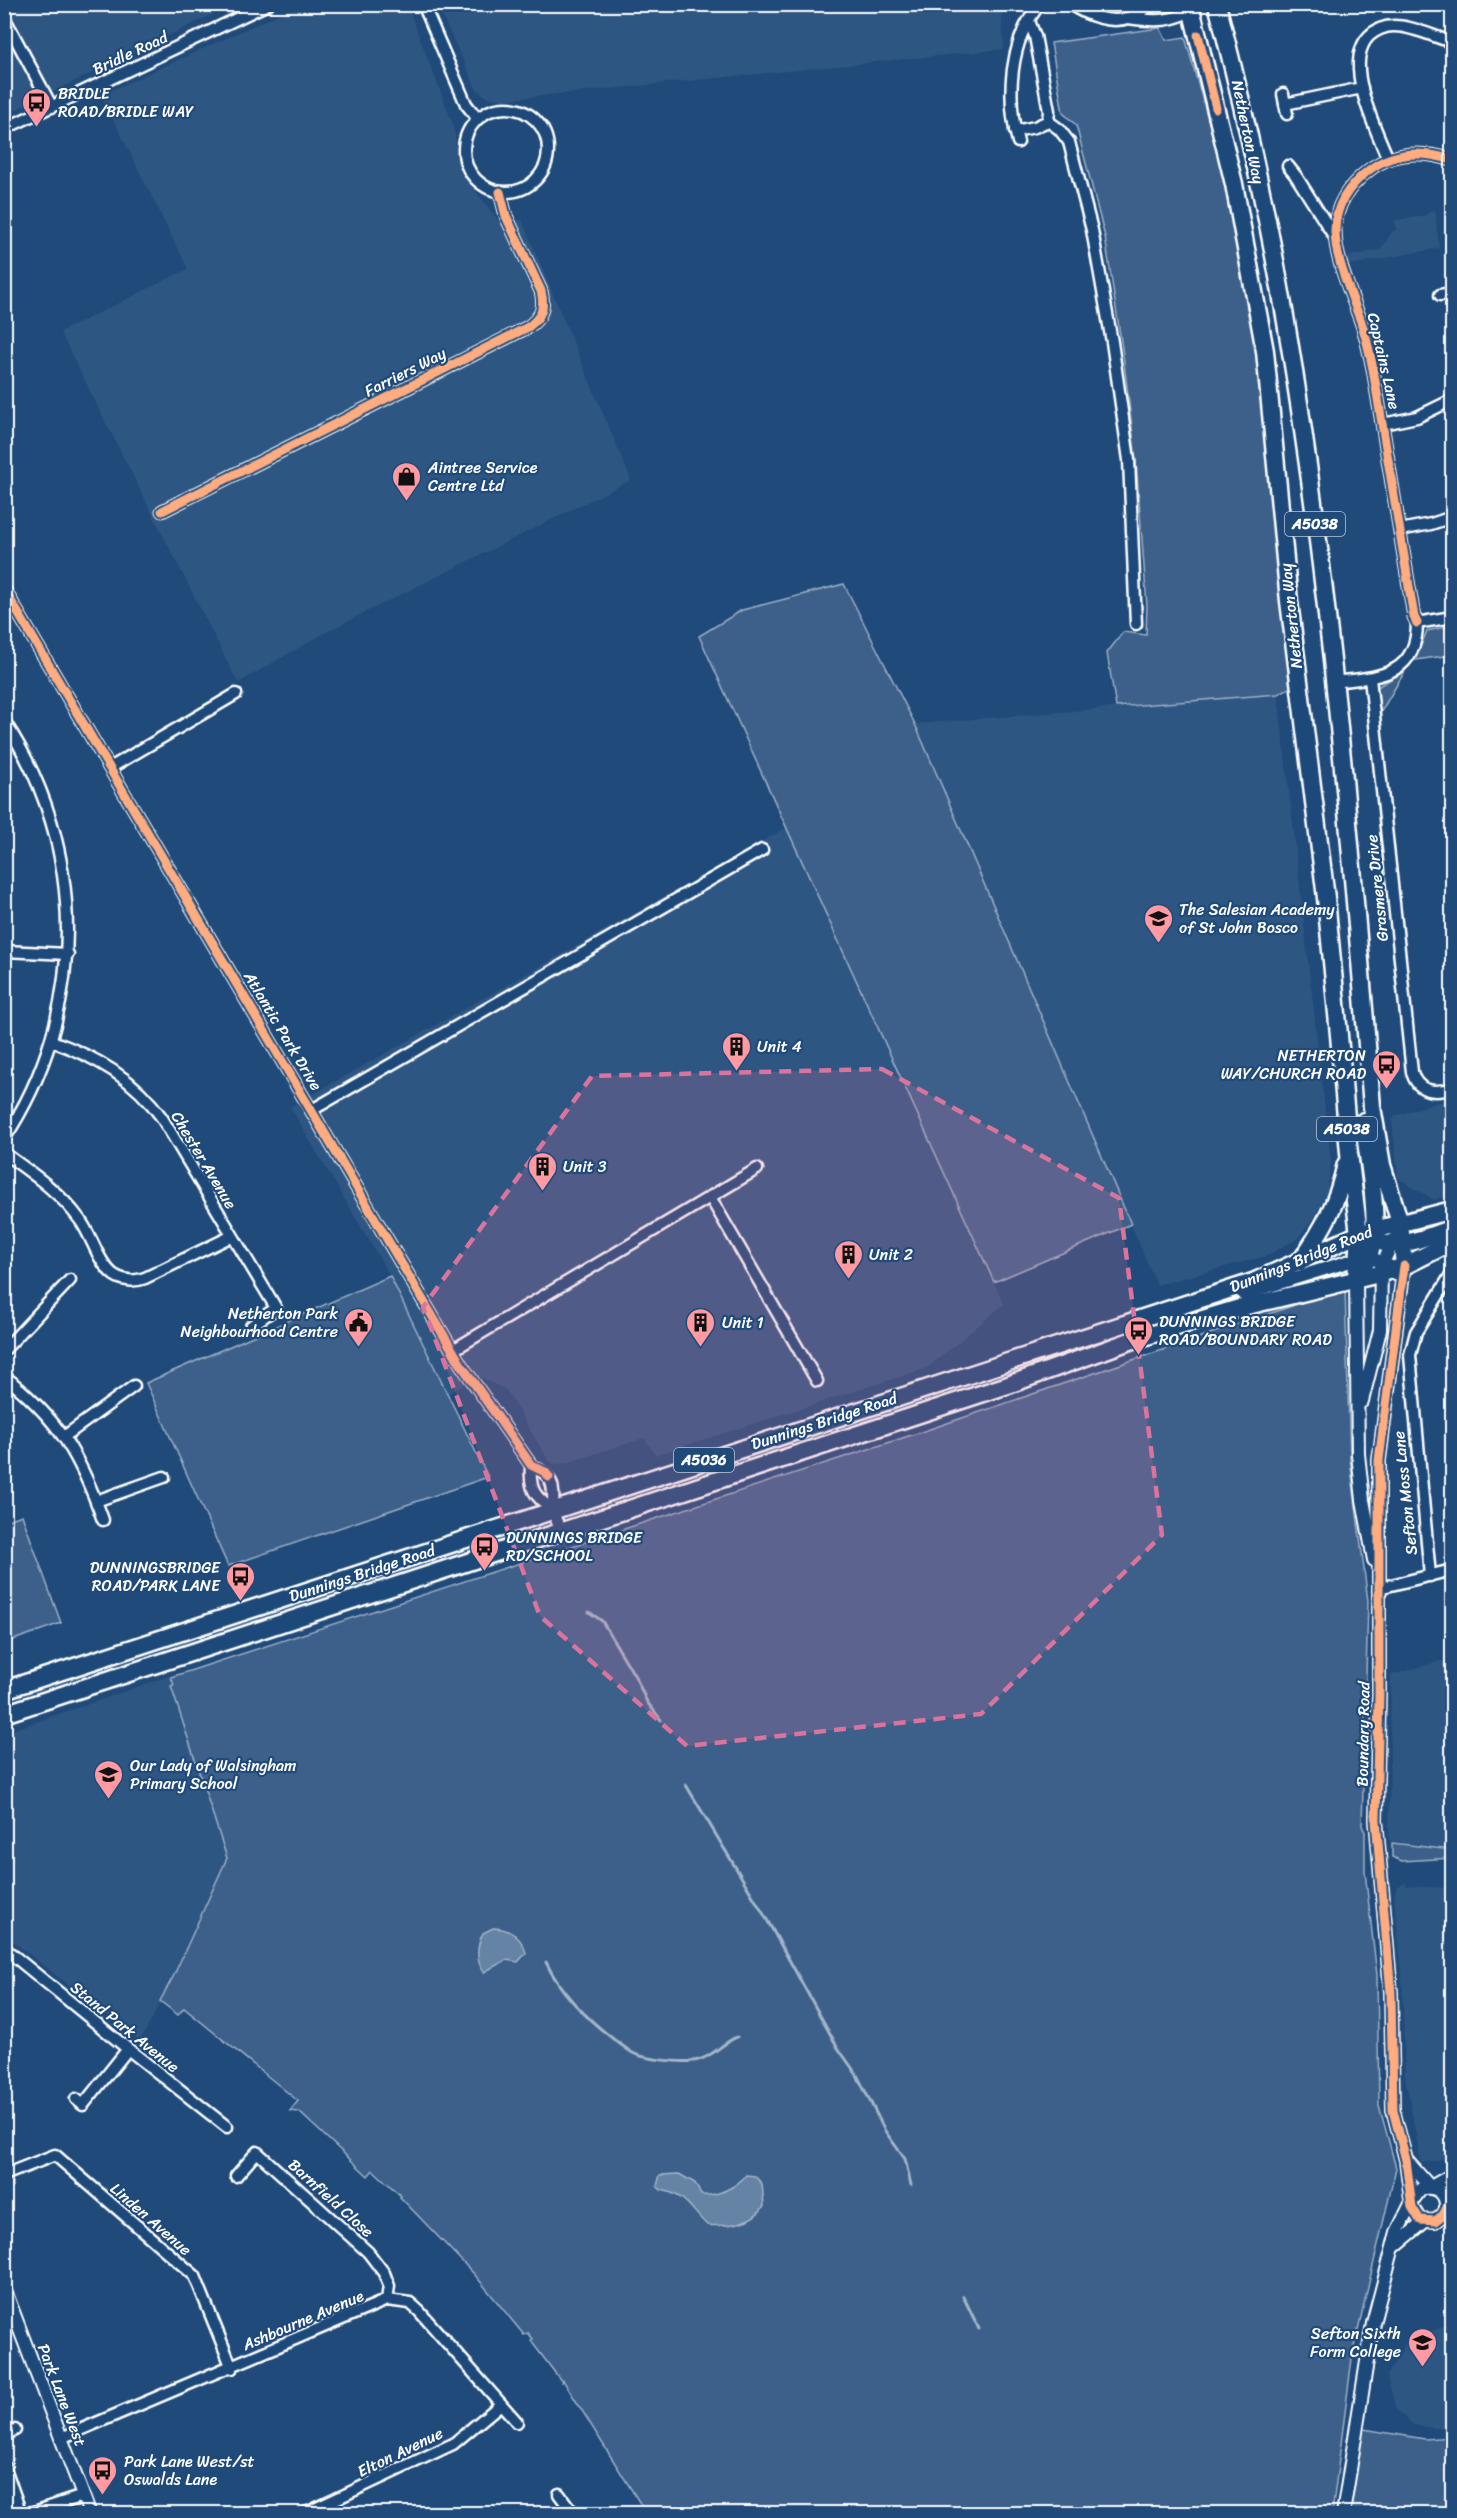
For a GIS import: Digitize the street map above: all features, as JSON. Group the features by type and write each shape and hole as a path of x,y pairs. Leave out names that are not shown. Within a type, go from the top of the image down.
{"main road":[{"name":"Netherton Way","path":"1196,6 1234,184 1265,351 1293,642 1327,909 1349,1153 1365,1232"},
{"name":"Netherton Way","path":"1219,10 1256,164 1286,322 1325,604 1338,719 1372,1107 1382,1165 1399,1235 1371,1270"},
{"path":"1369,1076 1364,1123 1365,1232 1371,1270"},
{"path":"1300,1262 1319,1235 1333,1209 1349,1153"},
{"name":"A5036","path":"1399,1235 1421,1218 1452,1210"},
{"path":"1365,1232 1399,1235 1452,1228"},
{"name":"Dunnings Bridge Road","path":"4,1714 557,1520 1192,1300 1253,1281 1365,1232 1399,1235"},
{"name":"A5036","path":"1371,1270 1452,1242"},
{"name":"Dunnings Bridge Road","path":"4,1690 557,1520 603,1516 1008,1385 1130,1341 1371,1270"}],"street":[{"name":"Bridle Road","path":"4,129 268,4"},
{"path":"423,4 466,104 477,118"},
{"path":"1040,4 1029,21 1013,70 1010,95 1016,136 1048,121"},
{"path":"1070,4 1093,16 1114,20 1128,18 1155,21 1174,17 1196,6 1219,10"},
{"path":"1128,18 1156,4"},
{"path":"4,17 52,106"},
{"path":"1029,21 1044,74 1049,111 1048,121"},
{"path":"1388,159 1362,88 1358,67 1359,52 1366,39 1376,30 1396,26 1452,42"},
{"path":"1285,104 1362,88"},
{"path":"501,107 515,108 534,117 545,134 549,148 546,165 537,179 528,186 513,192 500,192 484,187 472,177 463,153 464,138 477,118 490,110 501,107"},
{"path":"1048,121 1059,129 1069,142 1092,230 1110,331 1129,460 1136,624"},
{"name":"Captains Lane","path":"1334,237 1339,210 1348,192 1362,176 1388,159 1414,153 1452,160"},
{"name":"Captains Lane","path":"1287,166 1296,176 1334,237 1339,262 1369,346 1414,617 1417,623"},
{"name":"Farriers Way","path":"162,511 528,327 539,319 544,304 541,291 506,216 500,192"},
{"path":"1440,296 1452,293"},
{"path":"1383,424 1418,417 1452,400"},
{"path":"1400,530 1438,523 1452,517"},
{"name":"Atlantic Park Drive","path":"4,589 453,1350 531,1465 545,1472 549,1477 555,1495 557,1520"},
{"path":"1333,682 1370,678 1389,673 1405,662 1415,644 1417,623 1452,616"},
{"name":"Grasmere Drive","path":"1370,678 1412,1072 1415,1082 1424,1089 1439,1092 1452,1088"},
{"path":"110,768 236,694"},
{"path":"4,721 38,780 57,836 68,909 68,954 62,1001 52,1041 29,1097 4,1139"},
{"path":"312,1110 762,850"},
{"path":"4,951 68,954"},
{"name":"Chester Avenue","path":"52,1041 95,1059 131,1082 150,1101 276,1308 250,1326"},
{"path":"4,1153 56,1192 80,1220 105,1265 120,1278 133,1281 145,1278 232,1236"},
{"path":"453,1350 756,1169"},
{"path":"710,1197 817,1381"},
{"path":"1192,1300 1229,1298 1371,1270 1380,1330 1358,1419"},
{"name":"Boundary Road","path":"1371,1270 1401,1297 1379,1460 1376,1820 1391,1993 1393,2110 1406,2160 1412,2202"},
{"name":"Boundary Road","path":"1371,1270 1358,1419 1363,1500 1379,1588"},
{"name":"Sefton Moss Lane","path":"1430,1576 1410,1355 1416,1332 1452,1273"},
{"path":"4,1350 70,1280"},
{"path":"4,1392 8,1379 41,1409 64,1436 78,1458 103,1520"},
{"path":"64,1436 134,1386"},
{"name":"Atlantic Park Drive","path":"531,1465 530,1483 557,1520"},
{"path":"96,1501 164,1477"},
{"path":"1379,1588 1452,1570"},
{"name":"Stand Park Avenue","path":"4,1948 227,2127"},
{"path":"76,2099 83,2105 128,2049"},
{"name":"Barnfield Close","path":"236,2175 257,2152 368,2253 384,2272 389,2286 387,2300"},
{"name":"Linden Avenue","path":"4,2175 55,2155 195,2277 232,2368"},
{"name":"Boundary Road","path":"1406,2160 1431,2187"},
{"path":"1343,2514 1373,2323 1401,2223 1421,2189 1431,2187 1452,2175"},
{"path":"1395,2246 1424,2222 1440,2219 1449,2203 1441,2192 1431,2187"},
{"path":"1412,2202 1416,2216 1424,2222"},
{"name":"Park Lane West","path":"4,2288 9,2317 61,2438 90,2514"},
{"name":"Ashbourne Avenue","path":"61,2438 232,2368 387,2300 410,2303 419,2311 517,2422"},
{"name":"Elton Avenue","path":"304,2514 453,2444 501,2404"},
{"path":"4,2465 21,2514"},
{"path":"558,2494 574,2514"},
{"path":"28,2514 83,2496"}],"highlighted area":[{"path":"882,1069 1119,1198 1162,1535 981,1714 687,1746 540,1616 423,1307 592,1076"}],"shaded area":[{"path":"5,5 232,5 5,115"},
{"path":"299,5 407,5 453,124 460,171 498,220 522,220 631,480 330,630 238,683 60,332 188,269 101,95"},
{"path":"437,5 1001,5 1004,49 501,100 485,96 476,88"},
{"path":"1160,28 1166,40 1185,37 1222,169 1250,300 1270,470 1291,687 1278,694 1116,707 1107,653 1123,632 1146,635 1147,606 1136,460 1105,237 1076,125 1063,113 1051,43"},
{"path":"1435,209 1439,248 1349,265 1347,257 1381,249 1396,230 1395,220 1424,216"},
{"path":"844,584 915,724 1131,1224 994,1282 699,636 742,610"},
{"path":"1452,627 1452,655 1415,660 1427,631"},
{"path":"1405,671 1378,717 1377,687"},
{"name":"The Salesian Academy of St John Bosco","path":"1278,694 1331,1162 1327,1192 1314,1218 1297,1239 1266,1256 1157,1285 915,724"},
{"path":"786,828 1004,1304 927,1368 656,1455 644,1438 566,1463 555,1464 548,1460 506,1390 478,1376 448,1394 390,1276 290,1107"},
{"path":"1452,1098 1452,1194 1434,1200 1398,1178 1392,1120 1395,1116"},
{"path":"390,1276 488,1477 228,1566 146,1383"},
{"path":"1345,1288 1350,1459 1368,1601 1362,1826 1365,1832 1365,1872 1377,1975 1379,2105 1396,2168 1353,2351 1332,2513 646,2513 563,2380 562,2382 531,2341 533,2339 528,2333 524,2335 475,2275 401,2196 373,2170 368,2176 299,2112 290,2111 298,2101 184,2008 178,2015 160,2001 227,1858 171,1686 174,1685 171,1677 921,1432"},
{"path":"22,1515 61,1623 5,1643 5,1521"},
{"path":"1452,1658 1452,1849 1389,1841 1391,1675"},
{"name":"Our Lady of Walsingham Primary School","path":"172,1675 235,1865 140,2041 5,1935 4,1733"},
{"path":"1392,1843 1452,1850 1452,1858 1402,1861 1392,1857"},
{"path":"1406,1882 1406,1886 1452,1888 1452,2157 1421,2163 1405,2076 1402,1974 1394,1896 1397,1887"},
{"path":"493,1928 514,1934 526,1953 518,1962 506,1960 484,1972 478,1958 479,1942 483,1933"},
{"path":"679,2174 695,2183 701,2195 726,2190 746,2175 755,2176 762,2184 764,2206 753,2217 738,2223 707,2225 677,2195 661,2190 657,2186 660,2175"},
{"name":"Sefton Sixth Form College","path":"1452,2322 1452,2427 1434,2428 1413,2425 1396,2409 1387,2376 1412,2332 1433,2331"},
{"path":"1351,2427 1425,2439 1452,2437 1452,2513 1339,2514"}],"waterway":[{"path":"589,1612 602,1621 636,1678 647,1702 661,1720"},
{"path":"686,1785 766,1918 838,2048 857,2075 885,2131 905,2159 911,2185"},
{"path":"546,1962 553,1976 582,2012 636,2055 674,2061 698,2060 737,2037"},
{"path":"963,2296 979,2329"}],"cycle path":[{"path":"1198,35 1216,108"},
{"path":"1417,623 1414,617 1373,369 1365,332 1338,254 1335,236 1336,219 1341,202 1352,186 1379,164 1409,154 1431,155 1452,160"},
{"path":"162,511 533,323 541,311 543,302 541,291 506,216 500,192"},
{"path":"4,589 460,1363 531,1465 545,1472 549,1477"},
{"path":"1404,1266 1379,1460 1379,1695 1376,1820 1391,1993 1393,2110 1406,2160 1412,2207 1420,2220 1435,2221 1443,2215 1452,2198"}],"place":[{"name":"BRIDLE ROAD/BRIDLE WAY","path":"37,128"},
{"name":"Aintree Service Centre Ltd","path":"407,502"},
{"name":"The Salesian Academy of St John Bosco","path":"1158,944"},
{"name":"Unit 4","path":"736,1072"},
{"name":"NETHERTON WAY/CHURCH ROAD","path":"1387,1090"},
{"name":"Unit 3","path":"542,1192"},
{"name":"Unit 2","path":"848,1280"},
{"name":"Netherton Park Neighbourhood Centre","path":"359,1348"},
{"name":"Unit 1","path":"701,1348"},
{"name":"DUNNINGS BRIDGE ROAD/BOUNDARY ROAD","path":"1138,1356"},
{"name":"DUNNINGS BRIDGE RD/SCHOOL","path":"485,1572"},
{"name":"DUNNINGSBRIDGE ROAD/PARK LANE","path":"241,1602"},
{"name":"Our Lady of Walsingham Primary School","path":"109,1800"},
{"name":"Sefton Sixth Form College","path":"1422,2368"},
{"name":"Park Lane West/st Oswalds Lane","path":"103,2496"}]}
